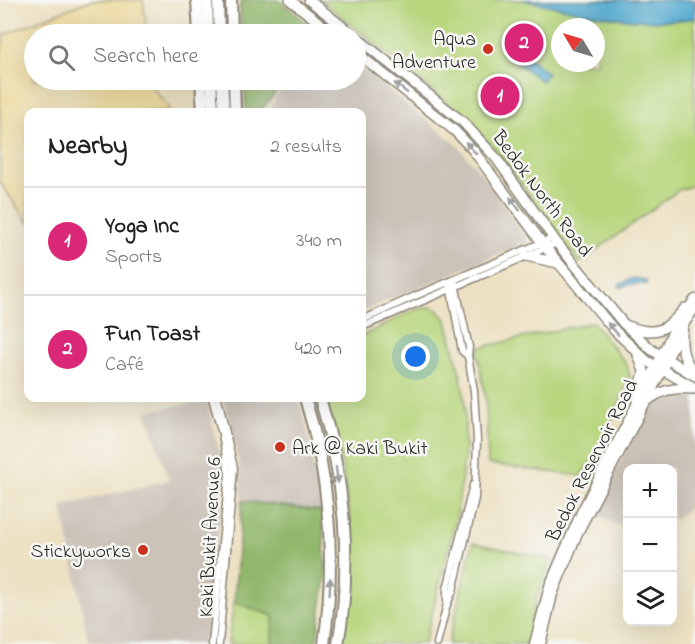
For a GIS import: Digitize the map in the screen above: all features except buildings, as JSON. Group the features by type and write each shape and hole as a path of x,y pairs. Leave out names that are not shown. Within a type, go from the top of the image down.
{"highway":[{"path":"197,0 198,24"},
{"path":"207,0 208,24"},
{"path":"218,0 219,24"},
{"path":"232,0 232,24"},
{"path":"202,90 203,108"},
{"path":"212,90 213,108"},
{"path":"223,90 224,108"},
{"path":"235,90 236,108"},
{"path":"306,402 319,452 330,536 330,594 324,644"},
{"path":"321,402 332,443 342,508 343,609 338,644"}],"main road":[{"path":"290,0 321,24"},
{"name":"Bedok North Road","path":"309,0 339,24"},
{"name":"Bedok North Road","path":"366,45 463,122 496,158 555,241 623,323 664,358 695,375"},
{"name":"Bedok North Road","path":"366,60 447,124 480,158 558,263 615,331 635,351 695,389"},
{"path":"445,108 447,124"},
{"path":"526,256 558,263"},
{"name":"Bedok Reservoir Road","path":"541,644 560,573 641,403 695,299"},
{"path":"623,323 648,332 657,331 671,324 690,308"},
{"name":"Bedok Reservoir Road","path":"664,358 677,322 690,308"},
{"path":"683,326 681,337 683,354 686,363 695,375"},
{"path":"635,351 644,371 641,403"},
{"path":"641,403 661,391 695,389"},
{"name":"Bedok Reservoir Road","path":"534,644 544,600 580,512 641,403"}],"street":[{"path":"366,325 452,284 555,241"},
{"path":"366,318 526,256 544,245"},
{"path":"437,644 447,604 447,589 475,476 477,422 468,356 469,347 452,284"},
{"name":"Kaki Bukit Avenue 6","path":"212,644 229,474 224,442 213,402"},
{"name":"Kaki Bukit Avenue 6","path":"219,402 234,468 219,644"}],"shaded area":[{"path":"366,72 457,145 485,178 529,242 366,309 366,108 272,108 275,97 281,90 366,90"},
{"path":"680,393 695,398 695,503 677,518 677,464 623,464 623,527 596,514 595,511 650,409 668,394"},
{"path":"207,402 224,475 207,644 116,644 88,640 62,506 169,480 146,411"},
{"path":"224,402 298,402 307,428 322,511 242,501 238,459"}],"green space":[{"path":"242,0 279,0 308,24 241,24"},
{"path":"321,0 695,0 695,185 679,190 579,263 499,154 466,118 366,37 366,24 350,24"},
{"path":"245,90 277,90 263,108 246,108"},
{"path":"431,307 438,310 447,320 461,377 465,403 465,451 457,515 424,644 341,644 350,576 350,518 339,449 325,402 366,402 366,334 422,308"},
{"path":"593,322 627,365 630,377 593,460 580,476 488,464 486,401 477,348"},
{"path":"242,501 322,511 326,576 316,644 272,644 273,616 234,602"},
{"path":"473,543 551,559 536,600 526,644 448,644"},
{"path":"234,602 273,616 272,644 228,644"}],"sand":[{"path":"90,0 143,0 146,24 30,24"},
{"path":"24,26 24,90 154,90 169,108 24,108 24,217 0,182 0,57 5,34"}],"water":[{"path":"523,0 695,0 695,18 675,21 631,20"},
{"path":"519,50 548,73 541,81 512,59"},
{"path":"633,278 646,280 647,284 627,285 621,288 619,285"}],"place":[{"name":"Fun Toast","path":"524,43"},
{"name":"Aqua Adventure","path":"488,49"},
{"name":"Yoga Inc","path":"500,96"},
{"name":"Ark @ Kaki Bukit","path":"280,447"},
{"name":"Stickyworks","path":"143,550"}]}
